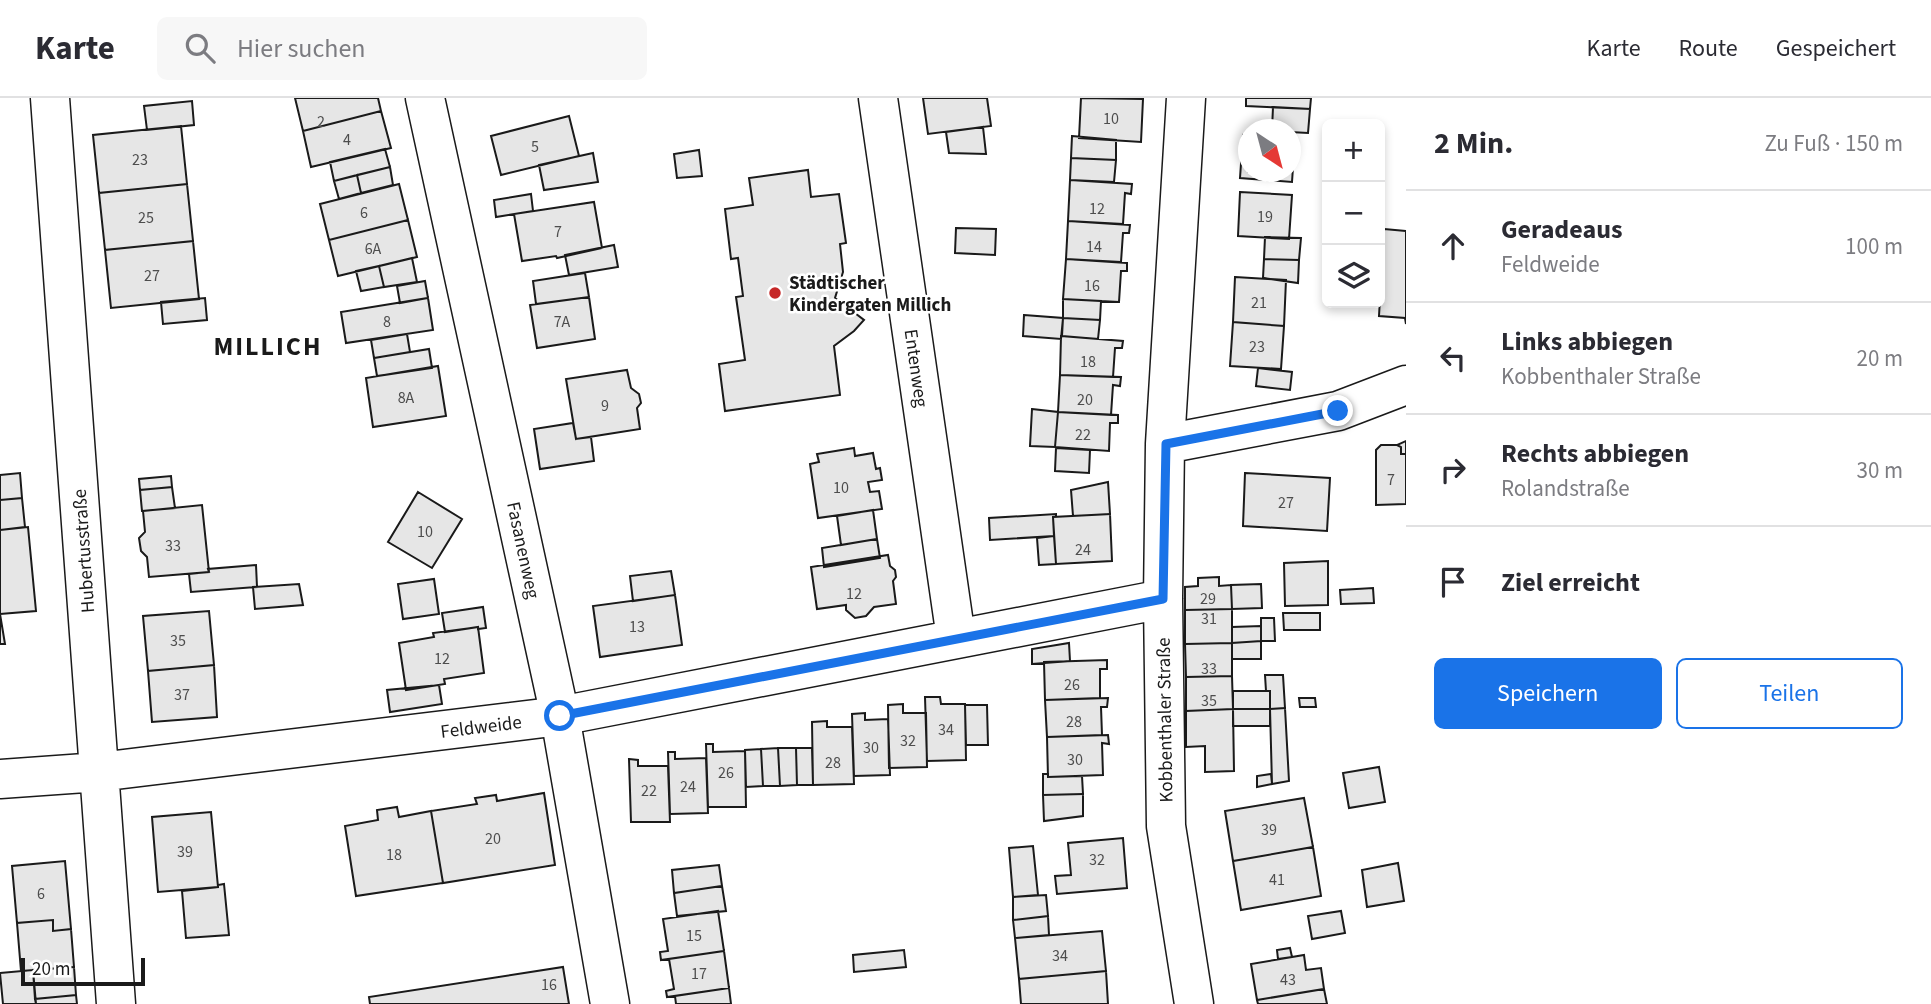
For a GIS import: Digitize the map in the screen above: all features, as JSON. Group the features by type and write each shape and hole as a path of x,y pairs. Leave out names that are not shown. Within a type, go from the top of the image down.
{"street":[{"name":"Hubertusstraße","path":"50,98 116,1004"},
{"name":"Fasanenweg","path":"425,98 560,716 610,1004"},
{"name":"Entenweg","path":"878,98 956,638"},
{"name":"Kobbenthaler Straße","path":"1186,98 1166,444 1163,599 1166,826 1194,1004"},
{"path":"1166,444 1338,411 1406,385"},
{"name":"Feldweide","path":"0,779 99,772 560,716 1163,599"}],"building":[{"path":"295,98 378,98 381,111 303,131"},
{"path":"923,98 987,98 991,126 928,134"},
{"path":"1081,98 1143,99 1141,142 1079,138"},
{"path":"1246,98 1311,98 1310,109 1246,106"},
{"path":"192,101 194,125 147,130 144,106"},
{"path":"1273,107 1310,109 1308,133 1301,133 1301,119 1272,119"},
{"path":"381,111 391,148 311,167 303,131"},
{"path":"569,116 579,156 501,175 491,136"},
{"path":"181,126 187,184 99,193 93,135"},
{"path":"983,127 986,154 949,153 946,132"},
{"path":"1072,136 1116,140 1116,160 1071,158"},
{"path":"385,149 390,167 334,181 330,162"},
{"path":"699,150 702,176 677,178 674,154"},
{"path":"593,153 598,182 544,190 539,165"},
{"path":"1071,158 1116,160 1114,182 1070,180"},
{"path":"390,167 393,185 361,193 357,175"},
{"path":"808,170 811,197 839,194 846,243 840,244 843,272 835,298 864,320 834,346 840,395 725,411 719,364 745,360 736,297 743,296 738,258 731,259 725,209 753,205 749,178"},
{"path":"357,175 361,193 339,199 334,181"},
{"path":"1070,180 1132,184 1131,194 1125,193 1123,224 1068,221"},
{"path":"187,184 193,241 105,250 99,193"},
{"path":"399,184 408,220 329,240 320,204"},
{"path":"1240,192 1292,195 1289,239 1238,236"},
{"path":"531,194 533,211 496,217 494,200"},
{"path":"594,202 602,248 557,258 522,261 514,214"},
{"path":"408,220 417,257 338,276 329,240"},
{"path":"1068,221 1130,225 1129,233 1123,233 1121,262 1066,259"},
{"path":"956,228 996,229 995,255 955,253"},
{"path":"1385,229 1406,231 1406,324 1405,318 1379,316 1379,308 1385,308"},
{"path":"1265,237 1301,238 1299,260 1264,259"},
{"path":"193,241 199,299 111,308 105,250"},
{"path":"614,245 618,267 569,275 565,255"},
{"path":"412,258 417,282 384,287 379,266"},
{"path":"1066,259 1127,263 1127,271 1121,271 1119,302 1063,299"},
{"path":"1264,259 1299,260 1298,283 1263,278"},
{"path":"379,266 384,287 361,291 356,271"},
{"path":"585,273 589,297 536,304 533,281"},
{"path":"1235,277 1286,280 1284,326 1233,322"},
{"path":"425,281 428,298 400,303 397,286"},
{"path":"589,297 595,339 537,348 530,305"},
{"path":"205,298 207,320 163,324 161,302"},
{"path":"428,298 433,330 346,343 341,312"},
{"path":"1063,299 1101,301 1100,320 1063,318"},
{"path":"1024,315 1063,318 1061,339 1023,336"},
{"path":"1063,318 1100,320 1098,339 1062,336"},
{"path":"1233,322 1284,326 1281,369 1230,366"},
{"path":"407,334 410,352 374,358 371,340"},
{"path":"1061,336 1123,341 1122,348 1115,348 1113,377 1060,375"},
{"path":"429,349 432,368 377,376 374,358"},
{"path":"438,366 446,416 373,427 366,378"},
{"path":"1258,368 1292,372 1290,390 1256,386"},
{"path":"627,370 631,388 639,394 641,403 637,408 640,429 576,439 566,379"},
{"path":"1060,375 1121,377 1120,386 1113,385 1111,415 1058,412"},
{"path":"1032,409 1058,412 1055,447 1030,446"},
{"path":"1058,412 1118,415 1118,423 1110,423 1109,451 1055,447"},
{"path":"573,423 576,439 591,437 594,461 540,469 534,429"},
{"path":"1406,441 1406,454 1401,454 1401,447 1397,445"},
{"path":"1381,445 1397,445 1401,447 1401,454 1406,454 1406,504 1376,505 1376,450"},
{"path":"854,448 855,456 873,453 876,469 880,468 882,480 868,482 870,492 879,491 882,509 818,518 810,464 819,462 817,454"},
{"path":"1056,448 1090,450 1089,473 1055,471"},
{"path":"20,473 22,498 0,500 0,475"},
{"path":"1245,473 1330,478 1327,531 1243,526"},
{"path":"171,476 172,487 140,490 139,479"},
{"path":"1108,482 1110,514 1073,516 1071,490"},
{"path":"172,487 175,508 142,511 140,490"},
{"path":"418,492 462,519 432,568 388,542"},
{"path":"22,498 25,527 0,530 0,500"},
{"path":"202,505 209,572 149,577 147,557 141,551 139,538 145,532 143,511"},
{"path":"873,510 877,539 841,545 837,516"},
{"path":"1056,514 1056,517 1053,517 1054,536 990,540 989,518"},
{"path":"1110,514 1112,561 1056,564 1053,517"},
{"path":"28,527 36,611 0,614 0,530"},
{"path":"1054,536 1056,564 1039,565 1037,538"},
{"path":"877,539 880,558 824,567 822,548"},
{"path":"888,555 890,566 895,570 896,577 893,581 896,604 874,607 866,616 855,618 846,610 846,605 817,609 811,567"},
{"path":"1328,561 1328,605 1285,606 1284,563"},
{"path":"256,565 257,587 191,592 189,574 209,572 208,569"},
{"path":"671,571 675,595 633,601 630,576"},
{"path":"1219,577 1219,586 1231,585 1232,609 1185,610 1185,587 1198,586 1198,578"},
{"path":"434,579 439,614 403,619 398,584"},
{"path":"299,584 303,605 255,609 253,587"},
{"path":"1261,584 1262,608 1232,609 1231,585"},
{"path":"1373,588 1374,603 1341,604 1340,590"},
{"path":"675,595 682,645 600,657 593,606"},
{"path":"483,607 486,628 445,632 442,613"},
{"path":"1232,609 1232,643 1185,644 1185,610"},
{"path":"209,611 214,665 148,671 143,616"},
{"path":"1283,613 1320,613 1320,630 1284,630"},
{"path":"0,614 5,644 0,644"},
{"path":"1261,618 1274,618 1275,641 1261,641"},
{"path":"1261,626 1261,641 1232,643 1232,627"},
{"path":"478,627 484,673 444,679 445,684 406,690 399,643 434,637 433,633"},
{"path":"1261,641 1261,659 1232,659 1232,643"},
{"path":"1069,643 1070,661 1032,664 1032,649"},
{"path":"1232,643 1232,676 1186,677 1185,644"},
{"path":"1107,660 1107,669 1100,669 1100,698 1045,700 1044,662"},
{"path":"214,665 217,717 152,722 148,671"},
{"path":"1265,675 1283,675 1285,708 1270,709 1270,691 1266,691"},
{"path":"1232,676 1233,709 1186,711 1186,677"},
{"path":"439,685 442,704 390,712 387,690"},
{"path":"1233,691 1270,691 1270,709 1233,709"},
{"path":"925,697 940,697 941,704 965,704 966,760 927,761"},
{"path":"1108,698 1107,707 1101,707 1102,735 1047,737 1045,700"},
{"path":"1299,698 1315,698 1316,707 1300,707"},
{"path":"903,704 903,713 926,713 927,767 889,768 888,705"},
{"path":"965,705 987,705 988,745 966,745"},
{"path":"1285,708 1289,781 1272,784 1270,709"},
{"path":"1233,709 1270,709 1270,726 1233,726"},
{"path":"1233,709 1234,771 1205,772 1205,746 1186,747 1186,711"},
{"path":"865,713 865,720 888,719 890,775 854,776 852,714"},
{"path":"827,721 827,727 852,727 854,784 813,785 812,722"},
{"path":"1108,735 1109,744 1102,743 1103,775 1048,777 1047,737"},
{"path":"706,744 713,744 713,752 745,751 746,807 708,807"},
{"path":"778,748 796,748 797,785 780,786"},
{"path":"778,748 780,786 763,786 761,749"},
{"path":"796,748 812,748 813,785 797,785"},
{"path":"761,749 763,786 746,787 745,750"},
{"path":"668,752 675,752 675,759 706,758 708,813 670,814"},
{"path":"629,759 638,760 638,766 668,766 670,822 631,822"},
{"path":"1379,767 1385,802 1349,808 1343,773"},
{"path":"1043,774 1048,774 1048,777 1082,776 1083,794 1043,795"},
{"path":"1271,774 1272,784 1257,787 1257,776"},
{"path":"544,793 555,865 443,883 431,811 477,804 475,798 496,795 497,801"},
{"path":"1083,794 1083,816 1044,821 1043,795"},
{"path":"1304,798 1313,847 1233,861 1225,811"},
{"path":"397,807 399,817 431,811 443,883 356,896 345,826 378,820 377,810"},
{"path":"211,812 218,887 158,892 152,817"},
{"path":"1123,838 1127,888 1057,894 1055,876 1071,875 1068,843"},
{"path":"1033,846 1038,895 1013,897 1009,848"},
{"path":"1313,847 1321,896 1241,910 1233,861"},
{"path":"65,861 71,929 53,931 53,920 17,923 12,866"},
{"path":"1398,863 1404,901 1367,907 1362,870"},
{"path":"719,865 722,886 674,893 672,870"},
{"path":"224,884 229,935 186,938 182,891"},
{"path":"722,886 726,911 677,916 674,893"},
{"path":"1046,895 1048,916 1013,920 1013,897"},
{"path":"718,911 724,951 661,960 660,952 668,951 663,919"},
{"path":"1341,911 1345,933 1312,939 1308,916"},
{"path":"1048,916 1049,935 1015,938 1013,920"},
{"path":"53,920 53,931 71,929 74,967 21,971 17,923"},
{"path":"1102,931 1106,971 1019,979 1015,938"},
{"path":"1290,948 1292,957 1278,959 1277,950"},
{"path":"904,950 906,967 854,972 853,955"},
{"path":"724,951 729,988 667,997 666,991 674,989 669,959"},
{"path":"1304,955 1306,970 1321,968 1324,989 1257,1000 1251,964"},
{"path":"74,967 76,995 35,999 33,970"},
{"path":"563,967 569,1004 370,1004 369,997"},
{"path":"33,970 36,1004 3,1004 0,973"},
{"path":"1106,971 1108,1004 1021,1004 1019,979"},
{"path":"729,988 731,1004 676,1004 675,996"},
{"path":"1324,989 1327,1004 1258,1004 1257,1000"},
{"path":"76,995 77,1004 36,1004 35,999"}],"place":[{"name":"Städtischer Kindergaten Millich","path":"775,293"}],"district":[{"name":"MILLICH","path":"268,346"}],"route":[{"path":"560,716 1163,599 1166,444 1338,411"}]}
